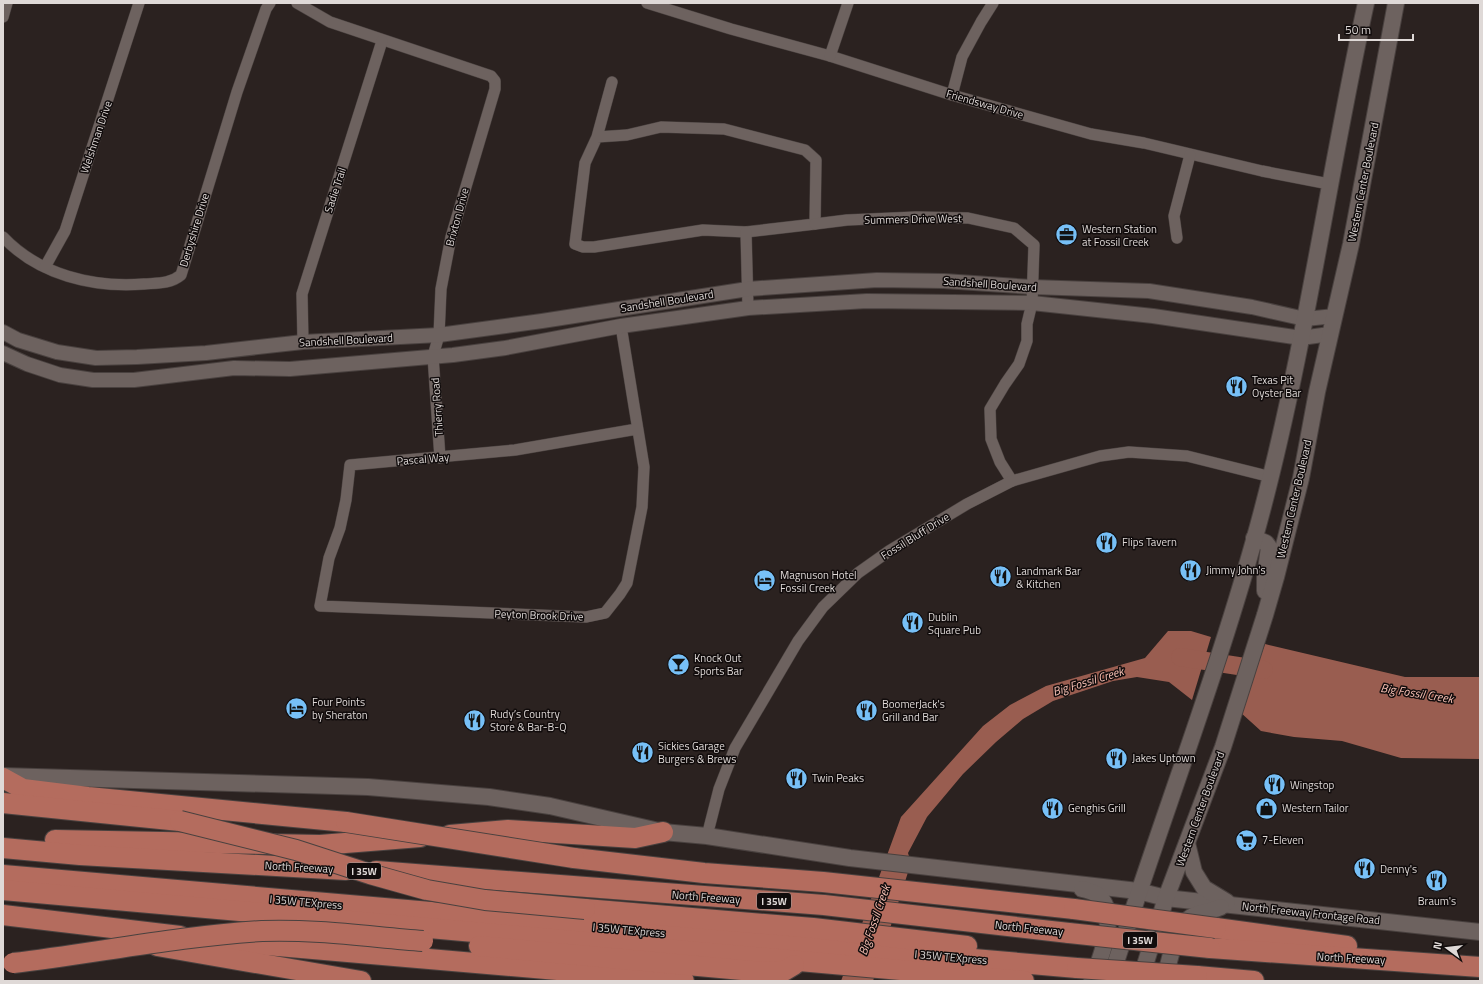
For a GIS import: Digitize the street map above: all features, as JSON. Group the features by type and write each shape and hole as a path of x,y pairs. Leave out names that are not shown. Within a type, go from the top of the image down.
{"highway":[{"path":"3,777 23,789 88,797 346,822 574,858 704,873 823,882 1074,909 1345,946 1480,959"},
{"path":"3,803 180,821 296,850 370,874 427,890 485,900 585,909 808,945"},
{"path":"3,838 174,844 320,845 508,830 635,838 663,832"},
{"name":"North Freeway","path":"3,848 88,855 439,875 824,905 1210,948 1480,967"},
{"name":"I 35W TEXpress","path":"3,875 918,955 1024,981"},
{"name":"I 35W TEXpress","path":"3,890 808,945"},
{"path":"3,915 239,943 684,981"},
{"path":"3,923 199,952 361,981"},
{"path":"8,963 166,941 263,931 318,933 423,941 764,972 784,971 808,945"},
{"path":"918,955 1058,958 1077,968 1254,981"}],"main road":[{"path":"1110,981 1138,891 1235,604 1271,477 1305,319 1329,184 1366,3"},
{"name":"Western Center Boulevard","path":"1140,981 1166,898 1230,726 1265,615 1301,478 1317,392 1353,237 1382,71 1396,3"},
{"path":"1254,538 1266,543 1269,547 1265,577 1265,615"},
{"path":"3,777 368,787 489,797 550,806 663,832 707,836 850,858 1138,891 1166,898"},
{"path":"1187,843 1194,872 1204,888 1230,904"},
{"path":"1062,882 1098,895 1104,904 1108,922 1107,934 1092,981"},
{"name":"North Freeway Frontage Road","path":"1166,898 1480,932"},
{"path":"1164,981 1179,931 1187,920 1193,916 1230,904"}],"street":[{"path":"3,17 7,3"},
{"name":"Welshman Drive","path":"45,267 65,231 139,3"},
{"name":"Derbyshire Drive","path":"3,237 12,247 45,267 73,280 96,284 123,286 173,282 181,275 237,92 266,9 270,3"},
{"path":"297,3 330,22 382,41"},
{"name":"Friendsway Drive","path":"647,3 730,29 830,56 952,95 1091,134 1144,143 1190,155 1329,184"},
{"path":"830,56 848,3"},
{"path":"952,95 962,57 980,22 993,3"},
{"name":"Brixton Drive","path":"382,41 491,76 495,81 495,89 451,237 441,289 438,335 433,356"},
{"name":"Sadie Trail","path":"303,342 302,294 382,41"},
{"path":"597,137 627,134 661,127 724,128 805,150 816,160 815,224 746,232 703,230 594,247 583,247 575,244 585,163 597,137 612,82"},
{"path":"1178,238 1174,216 1190,155"},
{"name":"Summers Drive West","path":"815,224 847,220 916,217 968,218 1014,228 1034,245 1032,287"},
{"path":"746,232 748,308"},
{"name":"Sandshell Boulevard","path":"3,332 18,340 57,352 96,358 206,353 303,342 438,335 542,322 748,289 885,280 944,281 1032,287 1156,292 1252,307 1305,319 1335,316"},
{"path":"1012,481 1000,462 991,439 990,409 1019,364 1024,352 1027,341 1027,324 1032,304 1032,287"},
{"name":"Sandshell Boulevard","path":"3,353 27,364 60,374 93,380 134,380 234,368 290,369 433,356 506,348 622,326 748,308 867,302 1032,304 1153,316 1301,338 1330,334"},
{"name":"Peyton Brook Drive","path":"320,606 586,617 605,613 627,583 632,565 642,507 644,467 622,326"},
{"name":"Thierry Road","path":"433,356 440,458"},
{"name":"Pascal Way","path":"320,606 329,558 340,528 346,500 350,465 515,450 638,429"},
{"name":"Fossil Bluff Drive","path":"707,836 719,789 735,748 798,641 823,608 858,574 889,551 967,504 1012,481 1094,457 1129,452 1187,456 1271,477"}],"water":[{"path":"1168,631 1191,631 1211,637 1192,700 1169,682 1137,677 1113,681 1053,701 1023,719 996,742 963,774 927,817 908,853 911,863 873,981 841,981 901,817 983,726 1010,705 1046,686 1145,658"},
{"path":"1265,644 1405,677 1480,677 1480,759 1401,758 1342,741 1294,737 1261,731 1240,712"}],"waterway":[{"name":"Big Fossil Creek","path":"1180,657 1264,670"}],"place":[{"name":"Western Station at Fossil Creek","path":"1066,235"},
{"name":"Texas Pit Oyster Bar","path":"1236,386"},
{"name":"Flips Tavern","path":"1106,542"},
{"name":"Jimmy John's","path":"1190,570"},
{"name":"Landmark Bar & Kitchen","path":"1001,577"},
{"name":"Magnuson Hotel Fossil Creek","path":"765,581"},
{"name":"Dublin Square Pub","path":"912,623"},
{"name":"Knock Out Sports Bar","path":"678,664"},
{"name":"Four Points by Sheraton","path":"297,708"},
{"name":"BoomerJack's Grill and Bar","path":"866,710"},
{"name":"Rudy’s Country Store & Bar-B-Q","path":"475,720"},
{"name":"Sickies Garage Burgers & Brews","path":"643,752"},
{"name":"Jakes Uptown","path":"1117,758"},
{"name":"Twin Peaks","path":"797,778"},
{"name":"Wingstop","path":"1275,785"},
{"name":"Genghis Grill","path":"1053,808"},
{"name":"Western Tailor","path":"1266,808"},
{"name":"7-Eleven","path":"1247,840"},
{"name":"Denny's","path":"1365,869"},
{"name":"Braum's","path":"1437,881"}]}
